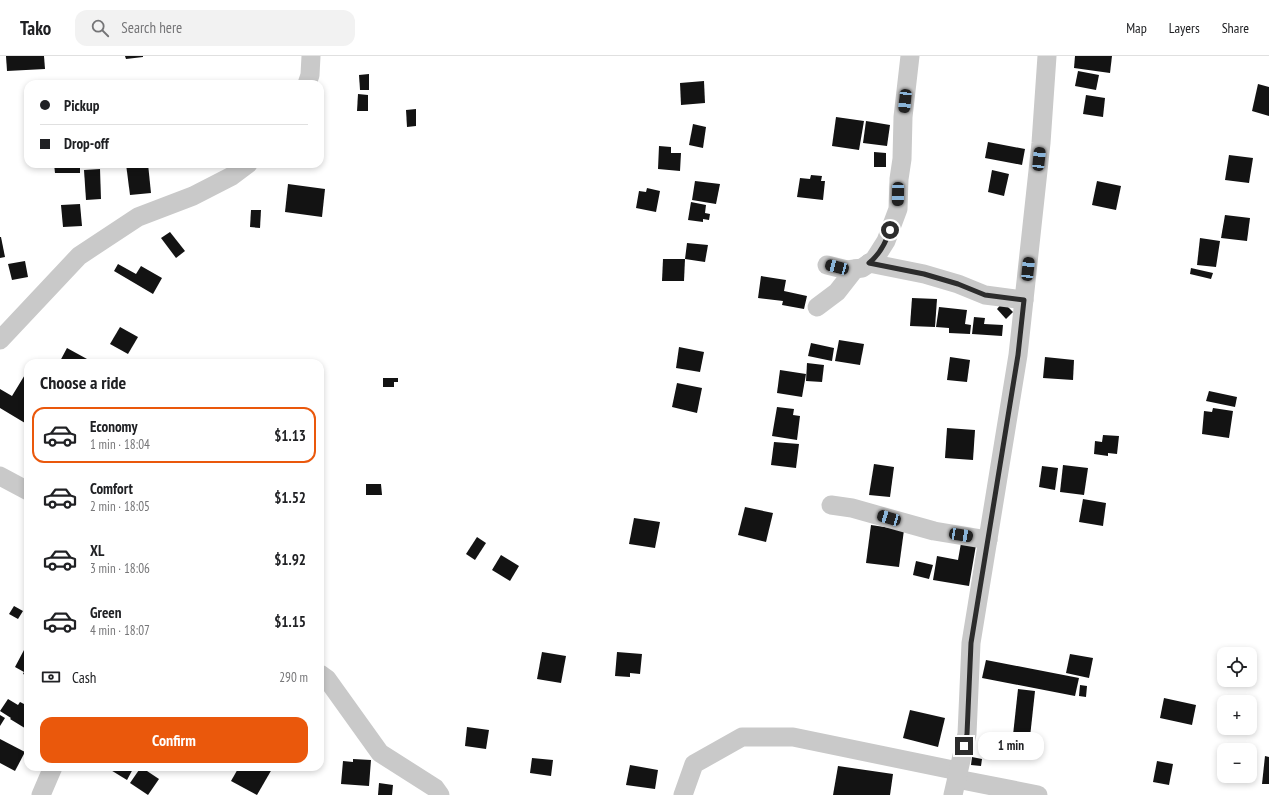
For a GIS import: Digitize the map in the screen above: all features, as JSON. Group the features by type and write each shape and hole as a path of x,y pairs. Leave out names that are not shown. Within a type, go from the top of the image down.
{"street":[{"path":"308,80 311,56"},
{"path":"827,265 847,270 862,266 874,260 886,241 898,210 898,179 902,159 903,117 910,56"},
{"path":"956,781 967,734 971,643 1018,355 1041,143 1047,56"},
{"path":"0,340 79,256 138,217 193,196 232,176 243,168"},
{"path":"862,266 924,274 958,284 985,295 1024,300"},
{"path":"817,307 837,292 862,266"},
{"path":"0,476 24,488"},
{"path":"831,505 852,508 934,531 988,540"},
{"path":"324,677 380,753 435,788 440,795"},
{"path":"683,795 694,764 742,738 792,738 956,781 1038,795"},
{"path":"42,795 51,771"}],"building":[{"path":"6,56 44,56 45,69 7,71"},
{"path":"125,56 143,56 143,57 126,59"},
{"path":"1075,56 1112,56 1110,73 1074,68"},
{"path":"1078,71 1099,75 1096,90 1075,86"},
{"path":"369,74 369,90 360,90 359,75"},
{"path":"704,81 705,103 681,105 680,83"},
{"path":"1258,84 1269,87 1269,116 1252,111"},
{"path":"358,94 368,95 368,111 357,111"},
{"path":"1086,95 1105,98 1103,117 1083,114"},
{"path":"416,109 416,126 407,127 406,110"},
{"path":"836,117 864,121 859,150 832,146"},
{"path":"866,121 890,125 887,146 863,143"},
{"path":"693,124 706,127 703,148 689,145"},
{"path":"988,142 1025,149 1022,165 985,158"},
{"path":"659,146 671,147 671,153 681,153 680,171 658,169"},
{"path":"874,152 886,153 886,167 874,167"},
{"path":"1229,155 1253,158 1249,183 1225,180"},
{"path":"54,168 80,168 80,173 55,173"},
{"path":"127,168 148,168 151,193 130,195"},
{"path":"100,169 101,199 86,200 84,170"},
{"path":"992,170 1009,174 1004,196 988,192"},
{"path":"811,175 822,176 821,181 825,181 823,200 797,197 800,178 810,179"},
{"path":"695,181 720,184 716,204 692,200"},
{"path":"1097,181 1121,186 1116,210 1092,205"},
{"path":"288,184 325,189 322,217 285,212"},
{"path":"647,188 660,191 656,212 636,208 639,191 646,192"},
{"path":"691,202 706,205 705,213 710,214 709,220 703,219 703,222 688,220"},
{"path":"80,204 82,226 63,227 61,205"},
{"path":"251,210 261,210 260,228 250,227"},
{"path":"1225,215 1250,218 1247,241 1221,238"},
{"path":"170,232 185,251 176,258 161,238"},
{"path":"0,237 5,257 0,258"},
{"path":"1200,238 1220,241 1216,267 1197,265"},
{"path":"687,243 708,245 705,262 685,259"},
{"path":"663,259 685,259 684,281 662,281"},
{"path":"25,261 28,277 12,280 8,264"},
{"path":"118,264 136,274 141,266 162,278 153,294 114,271"},
{"path":"1191,268 1213,273 1211,279 1190,274"},
{"path":"761,276 786,280 784,291 807,296 804,309 782,305 783,301 758,298"},
{"path":"912,298 937,299 935,327 910,326"},
{"path":"1003,302 1013,312 1006,319 997,309"},
{"path":"939,307 967,310 965,324 971,325 970,334 949,333 949,328 936,327"},
{"path":"974,317 985,318 984,324 1003,325 1002,336 972,334"},
{"path":"120,327 138,337 128,354 110,344"},
{"path":"839,340 864,344 860,365 835,361"},
{"path":"811,343 834,348 832,361 808,356"},
{"path":"679,347 704,352 700,372 676,368"},
{"path":"67,348 87,359 61,359"},
{"path":"950,357 970,360 967,382 947,380"},
{"path":"1045,357 1074,360 1073,380 1043,378"},
{"path":"807,363 824,365 822,382 806,381"},
{"path":"780,370 806,374 802,397 777,393"},
{"path":"24,376 24,422 0,408 0,389 12,396"},
{"path":"383,378 398,378 398,382 394,382 394,387 383,387"},
{"path":"677,383 702,388 697,413 672,407"},
{"path":"1209,391 1237,397 1235,407 1206,401"},
{"path":"777,407 794,409 793,415 800,416 797,440 772,436"},
{"path":"1213,408 1233,411 1229,438 1202,434 1204,411 1212,412"},
{"path":"947,428 975,430 973,460 945,458"},
{"path":"1103,435 1119,436 1117,454 1108,453 1108,456 1094,454 1095,441 1102,442"},
{"path":"774,442 799,444 796,468 771,465"},
{"path":"874,464 894,467 890,497 869,495"},
{"path":"1063,465 1088,468 1084,495 1060,492"},
{"path":"1042,466 1058,468 1055,490 1039,487"},
{"path":"366,484 381,484 382,495 366,495"},
{"path":"1083,499 1106,503 1103,526 1079,522"},
{"path":"745,507 773,513 766,542 738,535"},
{"path":"634,518 660,522 655,548 629,544"},
{"path":"871,525 904,530 899,567 866,563"},
{"path":"477,537 486,543 475,560 466,554"},
{"path":"961,543 976,545 969,586 933,580 937,556 958,560"},
{"path":"501,555 519,566 510,581 492,570"},
{"path":"916,561 933,565 929,579 913,575"},
{"path":"14,606 23,611 18,619 9,614"},
{"path":"24,650 24,672 15,667"},
{"path":"542,652 566,656 561,683 537,679"},
{"path":"617,652 642,654 640,674 630,673 630,677 615,676"},
{"path":"1070,654 1093,658 1089,678 1066,673"},
{"path":"986,660 1079,678 1075,696 982,678"},
{"path":"1080,685 1087,686 1086,697 1079,696"},
{"path":"1018,689 1035,691 1030,737 1013,735"},
{"path":"1164,698 1196,705 1192,725 1160,718"},
{"path":"8,699 18,705 20,702 24,704 24,728 10,719 11,718 0,711"},
{"path":"910,710 945,718 938,747 903,738"},
{"path":"0,715 5,718 0,726"},
{"path":"467,727 489,730 486,749 465,746"},
{"path":"0,739 24,751 15,771 0,763"},
{"path":"1265,756 1269,757 1269,784 1262,784"},
{"path":"972,757 982,759 981,766 971,765"},
{"path":"532,758 553,760 551,776 530,773"},
{"path":"353,759 371,760 369,786 341,784 343,761 353,762"},
{"path":"1157,761 1173,764 1169,785 1153,782"},
{"path":"630,765 658,770 655,789 626,785"},
{"path":"838,766 893,774 890,795 833,795"},
{"path":"112,771 132,771 127,780"},
{"path":"138,771 147,771 159,779 148,795 130,783"},
{"path":"237,771 271,771 257,795 231,781"},
{"path":"379,783 393,785 392,795 378,795"}],"route":[{"path":"890,230 886,241 874,260 869,263 924,274 958,284 985,295 1024,300 1018,355 971,643 967,734 964,746"}]}
